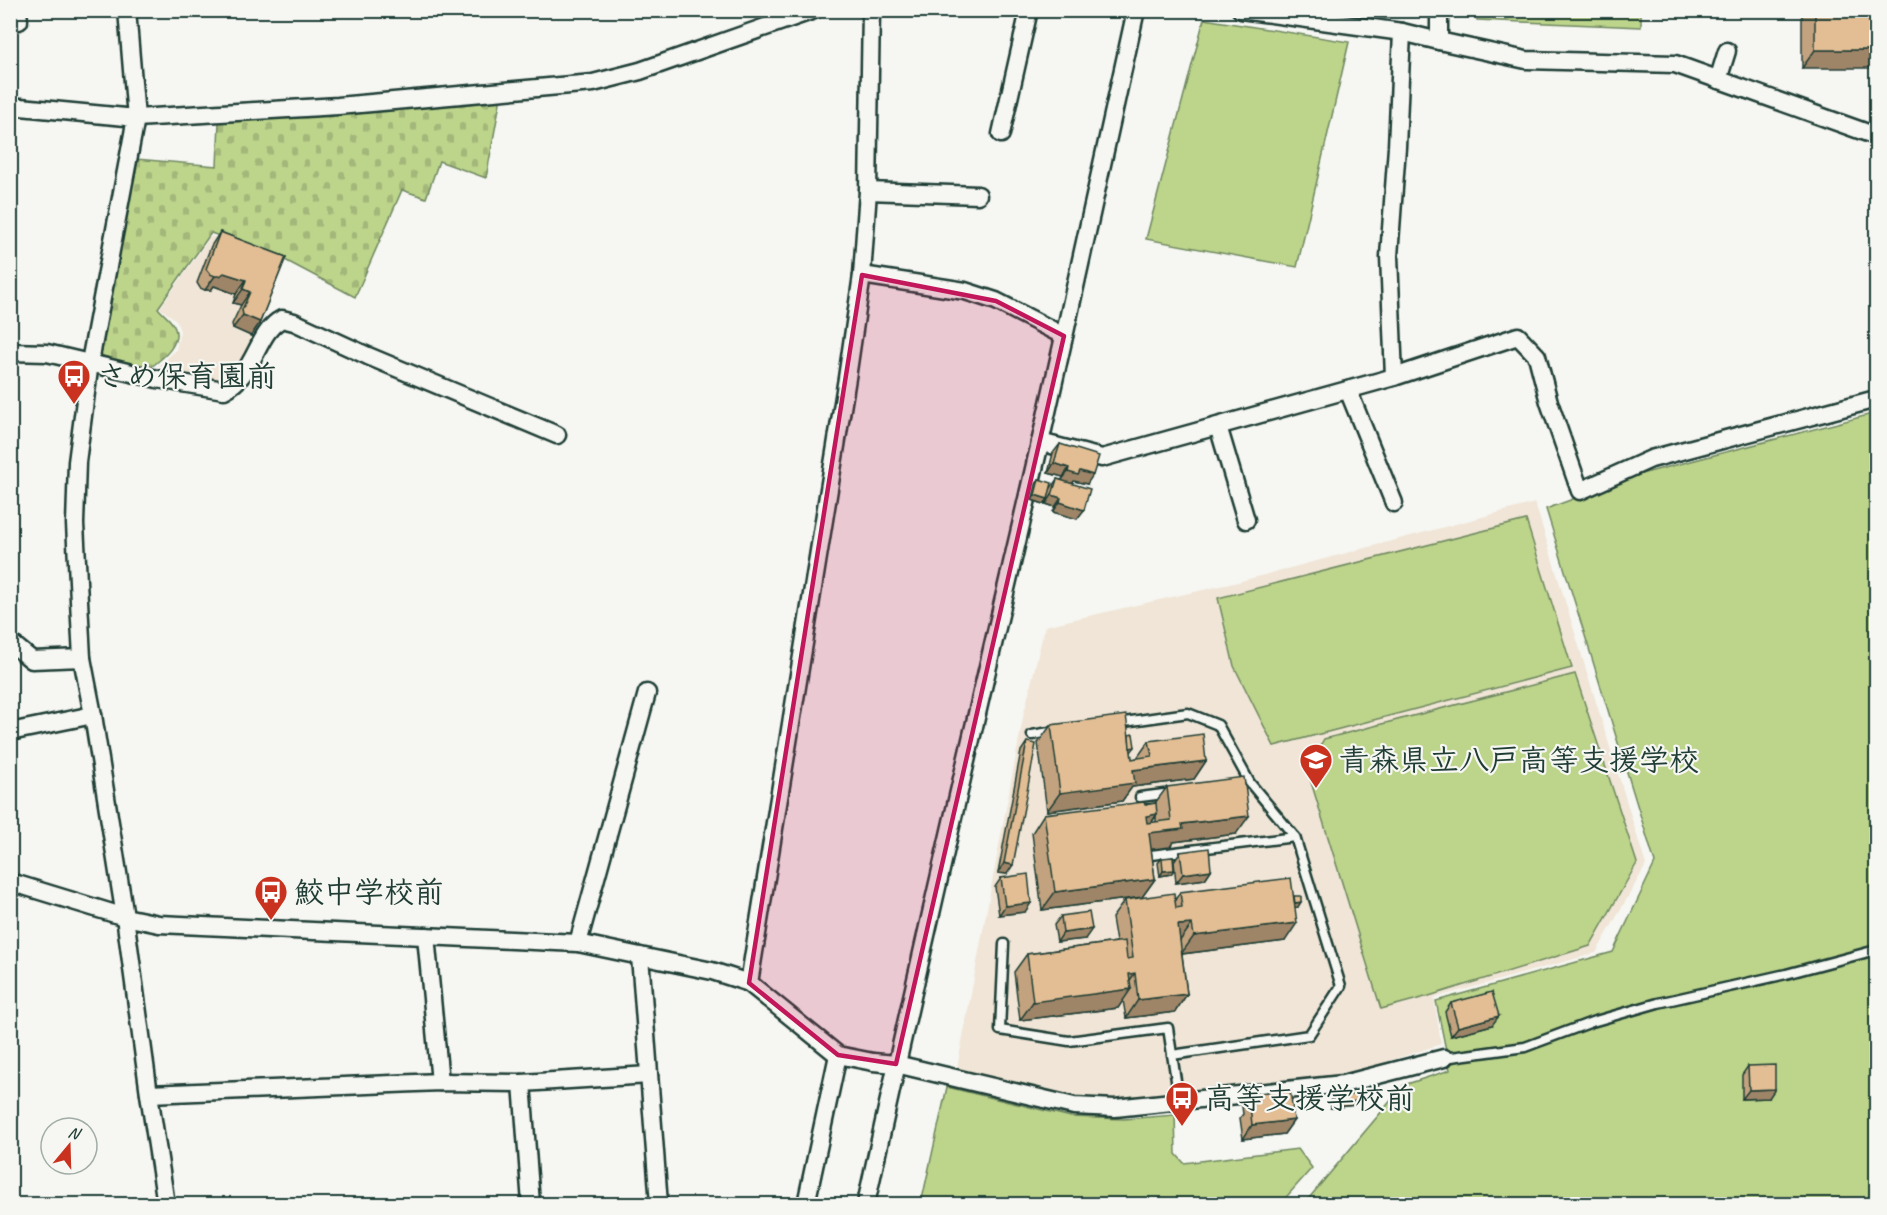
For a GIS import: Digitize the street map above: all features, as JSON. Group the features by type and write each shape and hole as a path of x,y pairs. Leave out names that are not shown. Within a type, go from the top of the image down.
{"street":[{"path":"127,10 136,118 90,362 77,462 75,524 82,658 125,917 166,1204"},
{"path":"10,106 136,118 338,106 593,83 640,71 814,10"},
{"path":"749,983 862,275 868,191 871,10"},
{"path":"1001,134 1029,10"},
{"path":"866,1204 1136,10"},
{"path":"1241,10 1402,32 1526,60 1675,64 1876,136"},
{"path":"1439,10 1439,41"},
{"path":"1394,377 1389,256 1402,32"},
{"path":"1718,80 1727,51"},
{"path":"868,191 978,195"},
{"path":"862,275 965,291 986,297 1064,336"},
{"path":"10,352 47,353 157,379 224,390 233,386 250,366 272,324 282,319 294,322 429,382 557,435"},
{"path":"1040,442 1102,458 1394,377 1518,336 1537,356 1549,402 1580,491 1651,459 1876,399"},
{"path":"1348,390 1394,503"},
{"path":"1218,426 1246,520"},
{"path":"10,642 32,660 82,658"},
{"path":"579,943 647,693"},
{"path":"10,732 93,716"},
{"path":"10,884 17,884 125,917 159,924 579,943 712,971 749,983 838,1054 873,1062 896,1064 1074,1106 1115,1108 1343,1084 1444,1058"},
{"path":"426,936 440,1082"},
{"path":"640,956 659,1204"},
{"path":"806,1204 838,1054"},
{"path":"149,1094 440,1082 522,1083 649,1075"},
{"path":"522,1083 531,1204"}],"lane":[{"path":"1110,724 1188,713 1218,724 1250,783 1295,837 1341,986 1309,1035 1172,1056"},
{"path":"1032,735 1066,730"},
{"path":"1239,784 1250,783"},
{"path":"1140,797 1184,791"},
{"path":"1151,855 1295,837"},
{"path":"1004,945 1000,1030 1069,1041 1168,1028 1179,1100"},
{"path":"1444,1058 1524,1047 1592,1022 1647,1006 1786,974 1876,950"}],"highlighted area":[{"path":"862,275 996,301 1064,336 896,1064 838,1055 749,983"}],"shaded area":[{"path":"211,236 285,262 245,363 232,376 218,383 159,366 176,350 180,331 176,320 160,308"},
{"name":"青森県立八戸高等支援学校","path":"1535,503 1646,865 1596,953 1434,998 1441,1044 1343,1076 1115,1108 955,1079 1024,713 1045,626 1238,582"}],"green space":[{"path":"1477,11 1641,11 1641,27 1477,20"},
{"path":"1204,19 1349,42 1297,267 1146,239"},
{"path":"501,97 486,178 439,161 426,198 402,190 355,297 285,260 211,233 158,308 176,330 174,344 165,356 147,370 100,355 111,278 136,159 217,166 219,122"},
{"path":"1876,413 1876,1204 1304,1204 1404,1085 1450,1070 1436,1001 1613,952 1655,863 1546,509 1641,474"},
{"path":"1526,520 1572,668 1274,746 1234,666 1218,598"},
{"path":"1575,674 1637,863 1590,946 1381,1009 1307,769 1324,739"},
{"path":"947,1087 1071,1117 1124,1119 1175,1115 1176,1154 1184,1163 1298,1149 1312,1168 1280,1204 921,1204"}],"building":[{"path":"1815,10 1876,10 1876,50 1815,50"},
{"path":"220,232 286,257 260,322 243,315 242,310 250,292 243,289 246,280 224,273 215,276 206,269"},
{"path":"1060,444 1099,456 1093,475 1080,471 1078,475 1068,472 1069,468 1054,463"},
{"path":"1039,479 1052,483 1048,499 1035,495"},
{"path":"1057,479 1090,489 1084,510 1060,502 1061,498 1052,495"},
{"path":"1126,715 1132,759 1152,756 1149,741 1203,734 1206,761 1133,770 1135,783 1060,793 1051,725"},
{"path":"1133,734 1135,747 1130,748 1129,735"},
{"path":"1027,742 1036,744 1013,865 1004,863"},
{"path":"1244,777 1249,816 1182,824 1183,829 1149,833 1155,879 1055,892 1044,814 1144,802 1145,805 1156,803 1157,814 1146,816 1147,823 1171,820 1167,787"},
{"path":"1209,848 1211,870 1183,874 1180,852"},
{"path":"1173,857 1174,870 1163,871 1162,858"},
{"path":"1028,874 1031,903 1005,906 1001,878"},
{"path":"1291,878 1297,923 1194,936 1192,924 1178,925 1187,994 1138,1000 1135,973 1129,974 1131,989 1033,1002 1027,954 1125,941 1127,959 1133,958 1125,900 1174,893 1176,908 1182,907 1180,892"},
{"path":"1294,896 1301,896 1301,902 1295,903"},
{"path":"1089,912 1092,929 1063,933 1061,916"},
{"path":"1492,992 1499,1016 1458,1027 1451,1003"},
{"path":"1775,1065 1775,1089 1749,1090 1748,1066"},
{"path":"1290,1089 1294,1120 1252,1125 1250,1105 1253,1104 1252,1094"},
{"path":"1357,1094 1358,1101 1334,1104 1334,1097"}],"place":[{"name":"さめ保育園前","path":"74,405"},
{"name":"青森県立八戸高等支援学校","path":"1316,789"},
{"name":"鮫中学校前","path":"271,921"},
{"name":"高等支援学校前","path":"1182,1127"}]}
